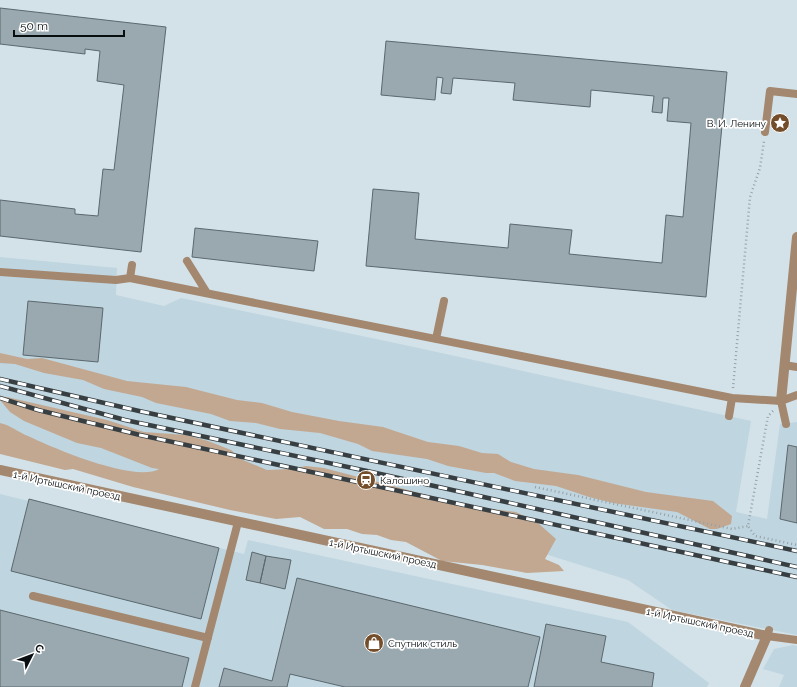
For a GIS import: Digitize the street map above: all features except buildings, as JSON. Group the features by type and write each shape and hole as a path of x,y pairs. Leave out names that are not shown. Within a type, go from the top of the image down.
{"street":[{"path":"781,401 797,237"},
{"name":"1-й Иртышский проезд","path":"0,470 238,522 768,633"},
{"path":"745,687 768,633"}],"lane":[{"path":"765,132 770,92 797,94"},
{"path":"187,261 207,293"},
{"path":"130,278 132,265"},
{"path":"0,272 116,280 130,278 732,398 781,401 797,396"},
{"path":"436,339 444,301"},
{"path":"784,365 797,367"},
{"path":"729,416 732,398"},
{"path":"781,401 786,424"},
{"path":"195,687 238,522"},
{"path":"33,596 208,638"},
{"path":"768,633 797,640"}],"path":[{"path":"732,398 750,197 760,168 765,132"},
{"path":"781,401 768,416 748,526 755,536 797,545"},
{"path":"535,487 732,529 748,526"}],"shaded area":[{"path":"0,257 117,268 116,295 164,306 181,298 414,347 751,421 736,512 767,519 780,424 797,422 797,635 672,610 628,580 526,548 0,447"},
{"path":"0,353 27,359 42,358 127,381 186,387 237,400 262,403 292,412 339,421 383,427 428,442 459,446 482,453 498,454 511,462 534,469 578,475 646,492 713,501 732,516 731,524 717,529 710,529 677,512 613,503 556,486 515,481 494,473 486,473 448,466 427,459 372,451 358,444 320,433 280,429 256,423 230,421 211,414 156,403 142,397 104,389 83,380 44,373 15,364 0,363"},
{"path":"7,397 107,420 144,432 186,435 208,441 231,450 243,460 267,470 291,469 306,466 324,468 469,506 516,512 538,523 556,539 545,559 559,565 564,571 527,573 482,565 442,561 406,542 391,540 377,535 362,534 347,529 324,529 300,517 276,519 230,510 133,487 73,469 65,470 0,454 0,423 56,448 114,468 148,472 159,469 152,468 101,448 77,443 24,421 10,412 0,400"},
{"path":"0,494 244,554 248,540 628,622 709,683 707,687 0,687"},
{"path":"793,645 797,646 797,687 779,687 784,675 763,669 774,649"}],"railway":[{"path":"0,379 139,411 797,551"},
{"path":"0,386 125,420 367,471 797,567"},
{"path":"0,398 38,410 140,435 797,577"}],"place":[{"name":"В. И. Ленину","path":"780,123"},
{"name":"Калошино","path":"366,480"},
{"name":"Спутник стиль","path":"374,643"}]}
